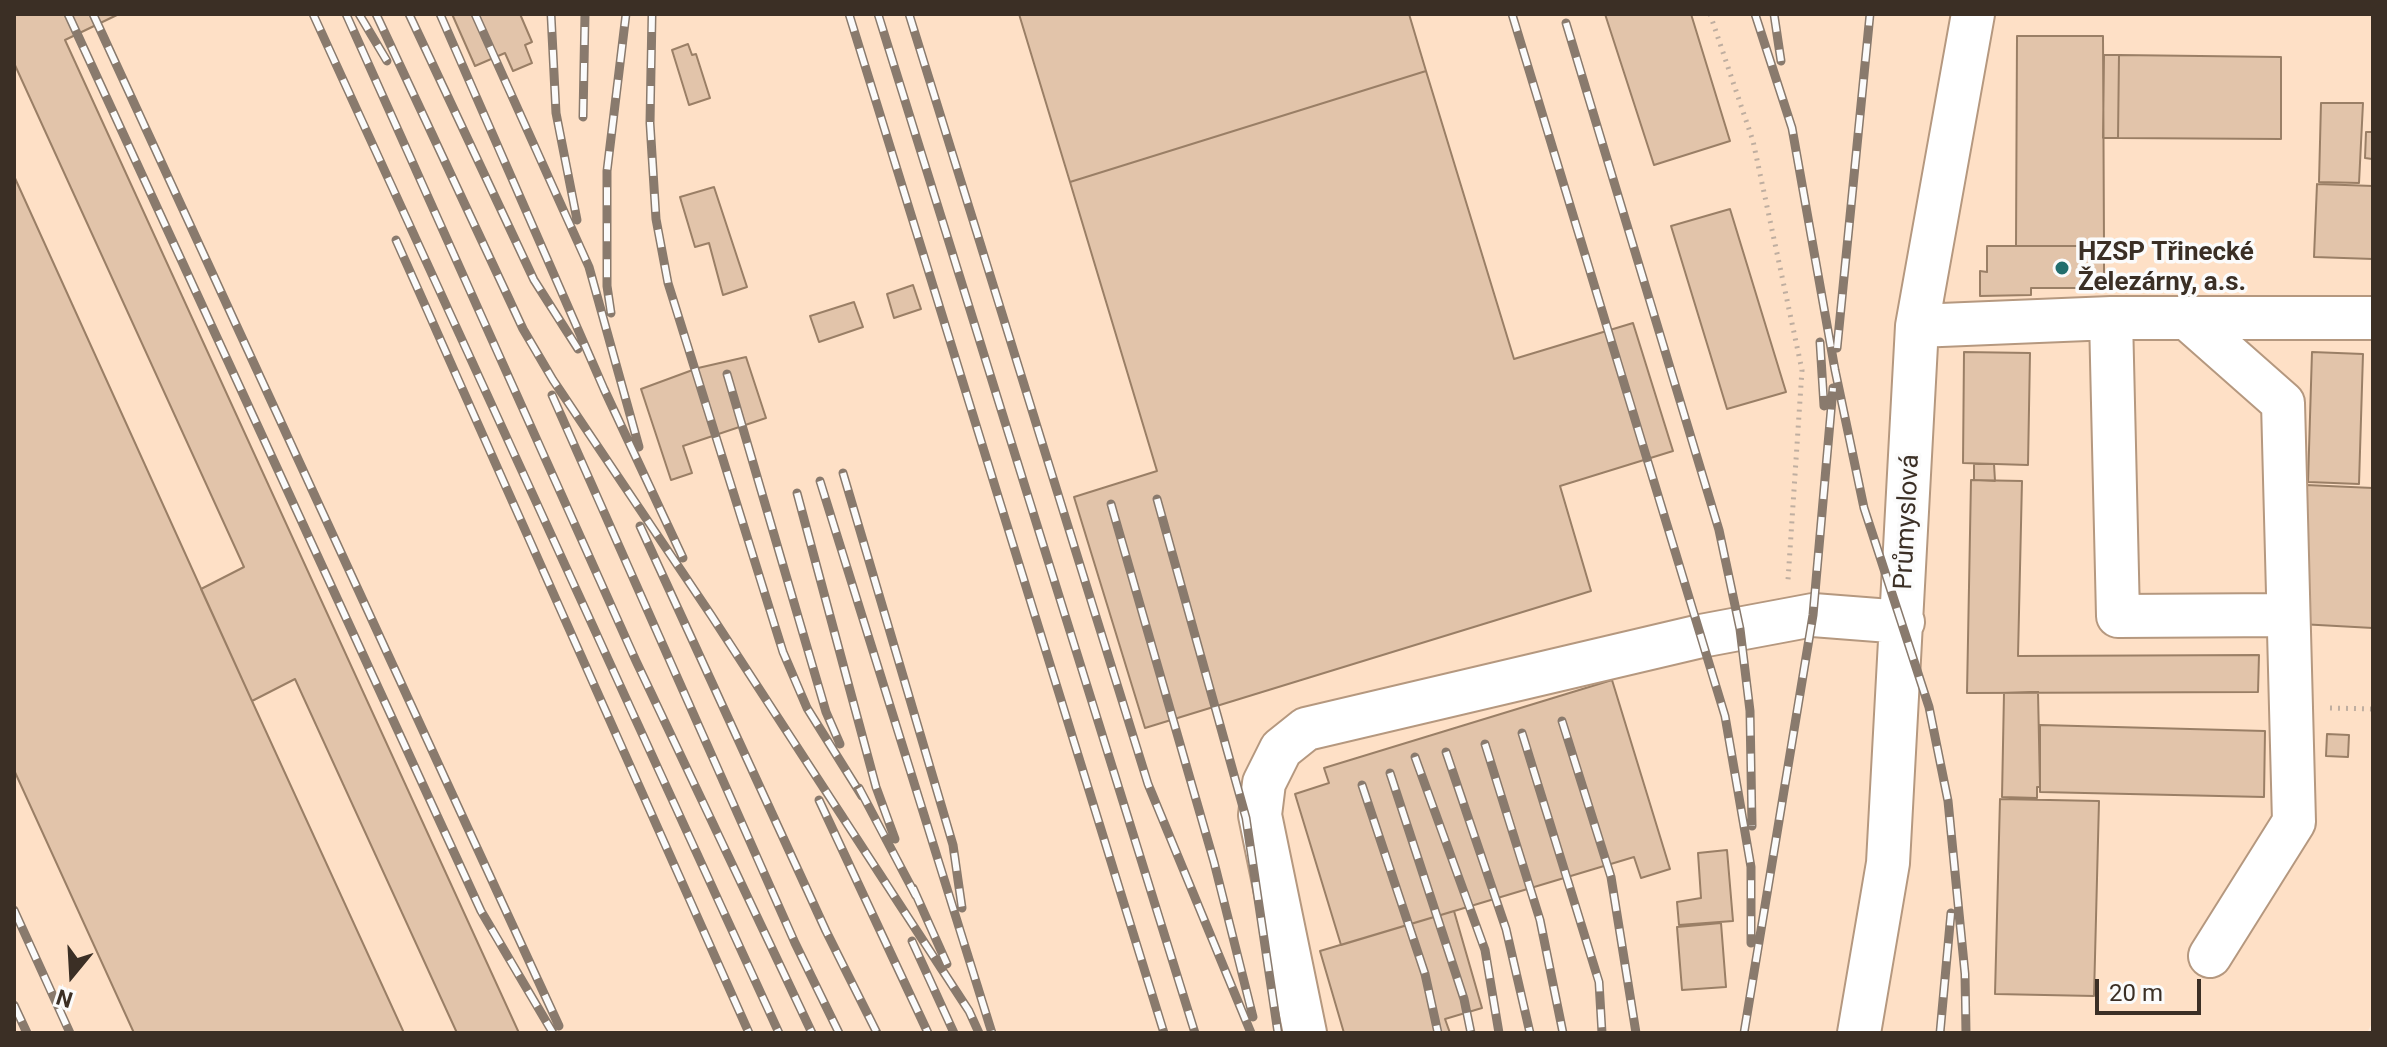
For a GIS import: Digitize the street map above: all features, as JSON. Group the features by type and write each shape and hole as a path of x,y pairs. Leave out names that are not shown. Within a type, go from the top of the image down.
{"street":[{"name":"Průmyslová","path":"1859,1033 1888,863 1917,326 1973,14"},
{"path":"1917,326 2111,318 2373,318"},
{"path":"2111,318 2118,616 2286,615"},
{"path":"2189,320 2283,403 2286,615 2294,822 2210,956"},
{"path":"1305,1033 1304,1011 1260,815 1264,783 1281,749 1306,729 1701,636 1813,615 1903,622"}],"path":[{"path":"1710,14 1753,141 1802,370 1787,621"},
{"path":"2334,708 2373,709"}],"shaded area":[{"path":"14,14 2373,14 2373,1021 2367,1033 14,1033"}],"building":[{"path":"14,14 119,14 65,40 519,1033 457,1033 295,679 252,701 201,589 244,567 14,63"},
{"path":"452,14 520,14 532,42 525,45 532,63 513,71 505,53 475,66"},
{"path":"1019,14 1409,14 1426,71 1070,182"},
{"path":"1605,14 1691,14 1730,141 1654,165"},
{"path":"2017,36 2103,36 2104,246 2016,246"},
{"path":"688,44 692,55 696,54 710,98 689,105 672,50"},
{"path":"2104,55 2119,55 2118,138 2103,138"},
{"path":"2119,55 2281,57 2281,139 2118,138"},
{"path":"1426,71 1514,359 1633,323 1673,451 1560,486 1591,591 1145,728 1074,497 1157,471 1070,182"},
{"path":"2321,103 2363,103 2359,183 2319,182"},
{"path":"2366,132 2373,132 2373,183 2372,159 2365,158"},
{"path":"14,176 404,1033 134,1033 14,770"},
{"path":"2317,184 2373,186 2373,259 2314,257"},
{"path":"714,187 747,287 723,295 709,243 695,247 680,197"},
{"path":"1730,209 1786,392 1727,409 1671,226"},
{"path":"1987,246 2104,246 2104,288 2031,288 2031,295 1980,296 1980,271 1987,272"},
{"path":"913,285 921,309 894,318 887,294"},
{"path":"854,302 863,327 819,342 810,316"},
{"path":"1964,352 2030,353 2028,465 1963,463"},
{"path":"2312,352 2363,354 2359,484 2308,482"},
{"path":"746,357 766,418 683,446 692,473 671,480 641,389 698,368"},
{"path":"1974,464 1994,464 1995,481 1974,480"},
{"path":"1971,480 2022,481 2018,656 2259,655 2258,692 1967,693"},
{"path":"2306,485 2373,488 2373,628 2300,624"},
{"path":"1612,680 1670,869 1641,878 1634,857 1341,945 1295,794 1329,783 1324,768"},
{"path":"2038,692 2040,787 2037,787 2037,798 2002,797 2004,693"},
{"path":"2040,725 2265,731 2264,797 2040,792"},
{"path":"2327,734 2349,735 2348,757 2326,756"},
{"path":"2000,799 2099,801 2094,996 1995,994"},
{"path":"1727,850 1733,921 1679,925 1677,902 1701,898 1698,853"},
{"path":"1454,911 1482,1008 1445,1019 1450,1033 1344,1033 1320,951"},
{"path":"1721,923 1726,987 1682,990 1677,927"}],"railway":[{"path":"68,14 481,911 553,1033"},
{"path":"93,14 559,1026"},
{"path":"313,14 779,1033"},
{"path":"346,14 636,661 812,1033"},
{"path":"359,14 387,61"},
{"path":"376,14 523,329 553,380 711,615 969,1011 979,1033"},
{"path":"409,14 534,280 578,349"},
{"path":"440,14 604,389 683,558"},
{"path":"475,14 589,267 639,447"},
{"path":"551,14 556,113 577,220"},
{"path":"583,117 585,14"},
{"path":"611,313 607,286 607,171 626,14"},
{"path":"652,14 650,123 656,219 668,283 783,652 807,708 862,796"},
{"path":"849,14 1164,1033"},
{"path":"878,14 1195,1033"},
{"path":"909,14 1148,784 1251,1033"},
{"path":"1512,14 1725,716 1751,867 1751,943"},
{"path":"1755,14 1792,128 1835,370 1864,508 1929,707 1948,801 1965,974 1966,1033"},
{"path":"1774,14 1781,61"},
{"path":"1837,348 1870,14"},
{"path":"1566,23 1719,530 1740,629 1750,711 1752,826"},
{"path":"396,240 749,1033"},
{"path":"1820,342 1824,406"},
{"path":"727,374 826,712 840,744"},
{"path":"1744,1033 1813,615 1833,388"},
{"path":"552,395 795,943 839,1033"},
{"path":"843,473 953,845 962,908"},
{"path":"820,481 992,1033"},
{"path":"797,493 876,787 895,839"},
{"path":"1157,499 1246,818 1278,1033"},
{"path":"1111,504 1214,862 1253,1017"},
{"path":"640,526 826,931 877,1033"},
{"path":"1562,721 1611,877 1636,1033"},
{"path":"1522,733 1599,982 1602,1033"},
{"path":"1485,744 1540,920 1563,1033"},
{"path":"1446,752 1506,929 1530,1033"},
{"path":"1415,757 1485,950 1499,1033"},
{"path":"1390,773 1464,999 1471,1033"},
{"path":"1362,785 1425,974 1438,1033"},
{"path":"859,788 916,896"},
{"path":"819,800 928,1033"},
{"path":"913,888 947,964"},
{"path":"14,910 70,1033"},
{"path":"1940,1033 1951,913"},
{"path":"912,941 954,1033"},
{"path":"14,1005 27,1033"}],"place":[{"name":"HZSP Třinecké Železárny, a.s.","path":"2062,268"}]}
